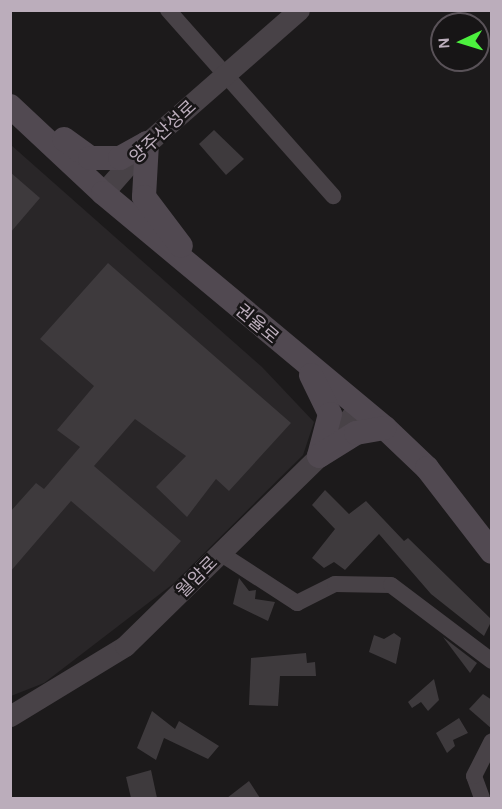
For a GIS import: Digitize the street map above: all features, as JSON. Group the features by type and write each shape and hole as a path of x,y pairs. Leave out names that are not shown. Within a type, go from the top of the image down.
{"main road":[{"path":"15,111 45,125 90,158 120,158 147,143"},
{"name":"권율로","path":"15,111 103,193 305,365 385,428 427,468 492,552"},
{"path":"147,143 144,197 203,278"},
{"path":"305,365 330,414 319,456"},
{"path":"319,456 356,433 385,428"}],"street":[{"path":"168,10 333,196"},
{"name":"양주산성로","path":"103,193 147,143 299,10"},
{"name":"월암로","path":"10,716 125,646 319,456 359,407"},
{"path":"220,554 297,603 334,584 391,585 492,661"},
{"path":"482,798 474,776 492,741"}],"shaded area":[{"path":"11,145 262,367 314,422 303,455 173,584 44,683 11,696"}],"building":[{"path":"214,130 244,159 226,175 199,144"},
{"path":"10,172 40,198 10,233"},
{"path":"108,263 291,423 229,491 216,479 187,517 156,487 186,456 135,419 94,466 181,541 154,572 71,501 10,572 10,512 36,483 44,489 80,447 57,430 94,386 40,339"},
{"path":"325,490 349,514 366,501 404,541 408,538 492,620 484,636 431,594 379,534 345,570 334,562 324,568 312,558 335,529 312,505"},
{"path":"239,578 249,591 256,590 255,599 275,602 268,621 233,604"},
{"path":"394,633 401,638 396,664 369,652 374,635 384,639"},
{"path":"443,637 477,663 470,673"},
{"path":"306,653 307,663 315,662 316,676 280,676 278,706 249,705 251,658"},
{"path":"434,679 439,700 428,711 421,702 412,708 408,702"},
{"path":"483,694 492,700 492,729 469,709"},
{"path":"152,711 175,729 179,721 219,746 208,759 164,738 156,760 137,748"},
{"path":"459,718 468,733 453,740 455,746 447,753 436,733"},
{"path":"151,770 157,798 131,798 126,777"},
{"path":"249,781 260,798 227,798"}]}
